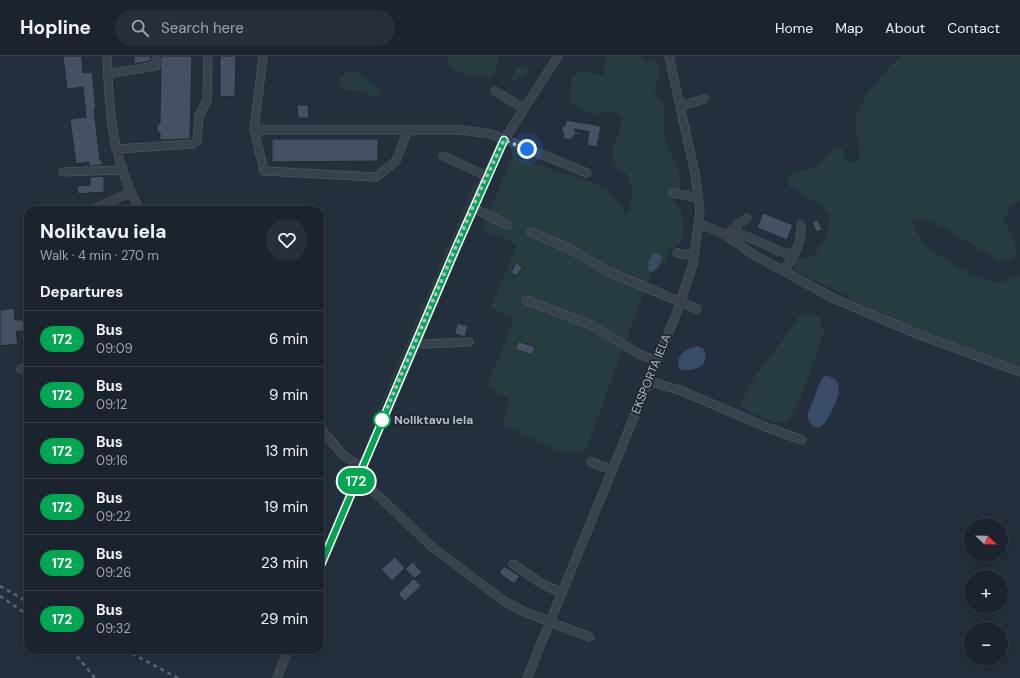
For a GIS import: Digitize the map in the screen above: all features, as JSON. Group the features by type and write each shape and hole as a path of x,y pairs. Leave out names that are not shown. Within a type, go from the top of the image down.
{"street":[{"path":"107,56 109,113 116,148 131,192 138,206"},
{"path":"116,148 192,144 197,141 199,116 207,100 208,56"},
{"path":"263,56 254,130 264,171 376,177 396,162 408,130"},
{"path":"324,557 487,176 504,140 523,108 558,56"},
{"name":"EKSPORTA IELA","path":"526,678 657,361 680,302 694,256 699,225 699,198 681,106 669,56"},
{"path":"108,74 156,66 156,59"},
{"path":"495,91 523,108"},
{"path":"681,106 704,99"},
{"path":"254,130 462,130 491,134 587,173"},
{"path":"443,156 487,176"},
{"path":"63,172 118,170 122,168"},
{"path":"101,206 131,192"},
{"path":"673,193 699,198"},
{"path":"473,208 508,225"},
{"path":"730,233 747,218"},
{"path":"699,225 730,233 794,255"},
{"path":"784,271 794,255 800,238 801,225"},
{"path":"531,232 570,249 607,271 696,309"},
{"path":"730,233 754,255 834,298 924,337 1020,372"},
{"path":"677,253 694,256"},
{"path":"526,300 591,325 639,354 657,361"},
{"path":"416,341 422,344 469,342"},
{"path":"649,381 682,391 766,427 802,440"},
{"path":"324,433 344,456 362,466"},
{"path":"591,462 612,470"},
{"path":"356,480 364,483 431,546 488,590 515,607 549,622 590,637"},
{"path":"512,564 542,584 561,592"},
{"path":"277,678 286,654"}],"green space":[{"path":"446,56 498,56 498,62 497,67 491,77 472,76 454,70"},
{"path":"608,56 643,56 642,60 646,62 654,59 658,62 659,75 654,89 664,108 665,140 679,170 680,188 672,190 674,199 682,215 683,233 681,241 677,246 674,249 670,247 666,262 654,265 585,452 558,451 503,424 509,398 487,386 514,319 491,307 517,245 481,229 512,157 606,187 627,216 634,191 626,173 617,168 613,161 612,152 621,125 620,116 612,112 587,112 570,102 570,88 574,75 583,71 606,76 602,69"},
{"path":"901,56 1020,56 1020,200 1010,207 1004,221 1013,237 1016,250 1015,256 1007,261 998,260 940,225 926,221 912,222 926,245 950,263 971,274 991,281 999,282 1020,276 1020,367 903,324 796,271 793,263 800,257 809,259 815,254 824,241 830,222 829,216 820,205 789,186 787,177 795,171 813,169 833,149 842,147 844,156 850,163 859,161 856,121 861,104 880,77"},
{"path":"522,65 526,66 529,70 526,74 512,82 510,80 518,67"},
{"path":"352,70 382,91 384,93 383,95 374,96 359,90 342,89 339,81 344,74"},
{"path":"476,180 477,185 373,428 371,426"},
{"path":"809,312 819,317 824,332 799,402 787,422 780,423 768,420 740,406 757,373 787,334 799,315"}],"water":[{"path":"653,253 659,254 662,258 659,267 651,273 648,269 648,265"},
{"path":"698,346 704,349 706,356 704,363 692,370 679,369 678,364 682,353 689,348"},
{"path":"827,375 836,380 839,394 828,418 823,425 816,428 809,421 808,412 820,382"}],"building":[{"path":"63,56 82,56 83,73 92,72 96,109 94,109 100,160 102,160 102,165 89,166 89,162 76,164 70,119 86,117 83,87 67,89"},
{"path":"134,56 151,56 150,61 134,64"},
{"path":"161,56 192,56 190,139 160,140 160,133 157,132 157,124 160,124"},
{"path":"220,56 236,56 235,96 220,97"},
{"path":"297,105 308,105 309,118 298,118"},
{"path":"566,120 601,126 597,147 587,145 589,132 575,129 575,131 580,133 580,135 575,134 571,140 563,139 564,132 561,132 563,125 565,126"},
{"path":"272,139 378,139 378,161 272,162"},
{"path":"104,176 104,192 78,194 77,186 90,185 90,177"},
{"path":"763,213 793,225 787,240 757,228"},
{"path":"818,220 822,230 816,232 812,222"},
{"path":"516,263 523,266 517,276 511,273"},
{"path":"14,308 15,320 24,320 24,331 16,332 18,344 0,346 0,310"},
{"path":"457,323 468,326 465,337 455,334"},
{"path":"518,341 535,347 532,355 515,349"},
{"path":"395,557 405,568 392,581 381,569"},
{"path":"413,562 422,572 414,579 421,586 405,601 398,594 414,578 405,569"},
{"path":"504,566 520,576 514,584 499,573"}],"railway":[{"path":"0,586 24,600"},
{"path":"0,596 24,612"},
{"path":"75,654 95,678"},
{"path":"133,654 178,678"}],"bus line":[{"name":"172","path":"324,557 487,176 504,140"}],"place":[{"name":"Noliktavu iela","path":"382,420"}],"route":[{"path":"382,420 477,197 504,140 527,149"}]}
